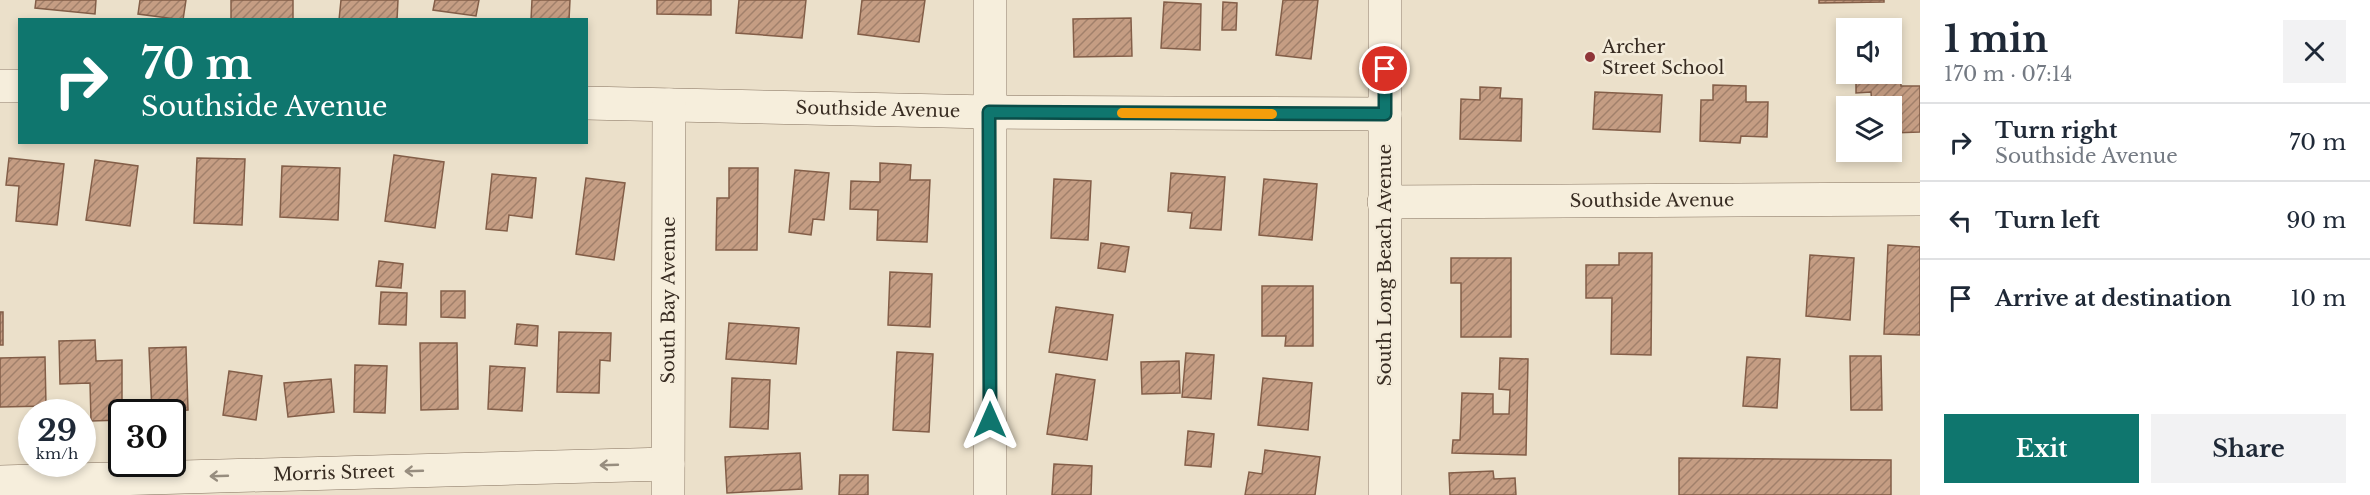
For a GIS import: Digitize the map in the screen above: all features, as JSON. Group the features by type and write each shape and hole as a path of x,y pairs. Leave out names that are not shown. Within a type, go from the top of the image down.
{"street":[{"path":"990,0 990,495"},
{"name":"South Long Beach Avenue","path":"1385,0 1385,495"},
{"path":"0,86 18,86"},
{"name":"Southside Avenue","path":"588,102 989,112 1385,114"},
{"name":"South Bay Avenue","path":"668,479 669,105"},
{"name":"Southside Avenue","path":"1384,202 1920,200"},
{"name":"Morris Street","path":"0,482 668,479"}],"building":[{"path":"36,0 96,0 95,14 35,8"},
{"path":"140,0 186,0 183,18 138,14"},
{"path":"231,0 293,0 293,18 231,18"},
{"path":"341,0 398,0 397,18 339,18"},
{"path":"435,0 479,0 476,16 433,10"},
{"path":"532,0 570,0 569,18 531,18"},
{"path":"657,0 711,0 711,15 657,14"},
{"path":"739,0 806,0 802,38 736,33"},
{"path":"862,0 925,0 919,42 858,34"},
{"path":"1283,0 1318,0 1311,59 1276,55"},
{"path":"1819,0 1884,0 1884,2 1819,3"},
{"path":"1164,2 1201,4 1200,50 1161,48"},
{"path":"1223,2 1237,3 1236,30 1222,30"},
{"path":"1131,18 1132,56 1074,57 1073,19"},
{"path":"1856,84 1920,86 1920,132 1902,133 1902,96 1871,96 1871,92 1856,93"},
{"path":"1713,85 1746,86 1746,102 1768,102 1767,137 1741,136 1740,143 1700,141 1701,100 1713,100"},
{"path":"1480,87 1501,88 1500,98 1522,99 1521,141 1460,139 1461,99 1480,100"},
{"path":"1595,92 1662,95 1660,132 1593,129"},
{"path":"394,155 444,162 435,228 385,221"},
{"path":"9,158 64,164 57,225 16,221 19,186 6,185"},
{"path":"197,158 245,159 242,225 194,223"},
{"path":"95,160 138,166 130,226 86,220"},
{"path":"880,163 911,165 910,180 930,180 927,242 877,240 878,210 850,209 851,181 880,182"},
{"path":"282,166 340,168 338,220 280,217"},
{"path":"729,168 758,168 757,250 716,250 717,198 729,198"},
{"path":"795,170 829,173 824,220 813,219 811,235 789,232"},
{"path":"1171,173 1225,177 1221,230 1190,228 1192,213 1168,211"},
{"path":"492,174 536,178 532,218 509,215 507,231 486,229"},
{"path":"586,178 625,183 614,260 576,254"},
{"path":"1054,179 1091,181 1088,240 1051,238"},
{"path":"1264,179 1317,184 1312,240 1259,235"},
{"path":"1101,243 1129,247 1125,272 1098,268"},
{"path":"1888,245 1920,247 1920,335 1884,334"},
{"path":"1619,253 1652,253 1651,355 1611,354 1612,298 1586,298 1586,265 1619,265"},
{"path":"1810,255 1854,258 1850,320 1806,316"},
{"path":"1451,258 1511,258 1511,337 1461,337 1461,283 1451,283"},
{"path":"379,261 403,264 401,288 376,286"},
{"path":"890,272 932,274 930,327 888,325"},
{"path":"1262,286 1313,286 1313,346 1285,346 1286,336 1262,336"},
{"path":"441,291 465,291 465,318 441,317"},
{"path":"381,292 407,293 406,325 379,324"},
{"path":"1056,307 1113,315 1107,360 1049,352"},
{"path":"0,312 3,312 3,345 0,345"},
{"path":"729,323 799,328 796,364 726,359"},
{"path":"517,324 538,326 537,346 515,344"},
{"path":"559,332 611,333 610,361 600,360 599,393 557,392"},
{"path":"95,340 96,361 122,360 122,399 108,399 108,420 96,421 96,399 90,399 90,383 60,384 59,341"},
{"path":"420,343 457,343 458,409 421,410"},
{"path":"186,347 188,410 186,410 186,399 151,399 149,348"},
{"path":"897,352 933,354 929,432 893,430"},
{"path":"1186,353 1214,355 1211,399 1182,397"},
{"path":"1850,356 1881,356 1882,410 1851,410"},
{"path":"45,357 46,399 18,399 18,407 0,407 0,358"},
{"path":"1747,357 1780,359 1777,408 1743,406"},
{"path":"1500,358 1528,359 1526,455 1452,453 1453,440 1460,440 1462,393 1493,394 1493,414 1509,414 1510,390 1499,389"},
{"path":"1179,361 1180,393 1142,394 1141,362"},
{"path":"355,365 387,366 385,413 354,412"},
{"path":"490,366 525,368 522,411 488,409"},
{"path":"229,371 262,376 256,420 223,415"},
{"path":"1056,374 1095,380 1087,440 1047,434"},
{"path":"732,378 770,380 768,429 730,427"},
{"path":"1263,378 1312,383 1308,430 1258,425"},
{"path":"331,379 334,412 288,417 284,383"},
{"path":"1188,431 1214,434 1211,467 1185,465"},
{"path":"1265,450 1320,457 1315,495 1245,495 1249,472 1262,474"},
{"path":"800,453 802,489 727,493 725,457"},
{"path":"1679,458 1891,460 1891,495 1679,495"},
{"path":"1054,464 1092,466 1091,495 1052,495"},
{"path":"1493,471 1494,479 1515,478 1516,495 1450,495 1449,473"},
{"path":"840,475 868,475 868,495 839,495"}],"slow traffic":[{"path":"1122,113 1272,114"}],"place":[{"name":"Archer Street School","path":"1590,57"}],"route":[{"path":"990,420 989,112 1385,114 1385,69"}]}
